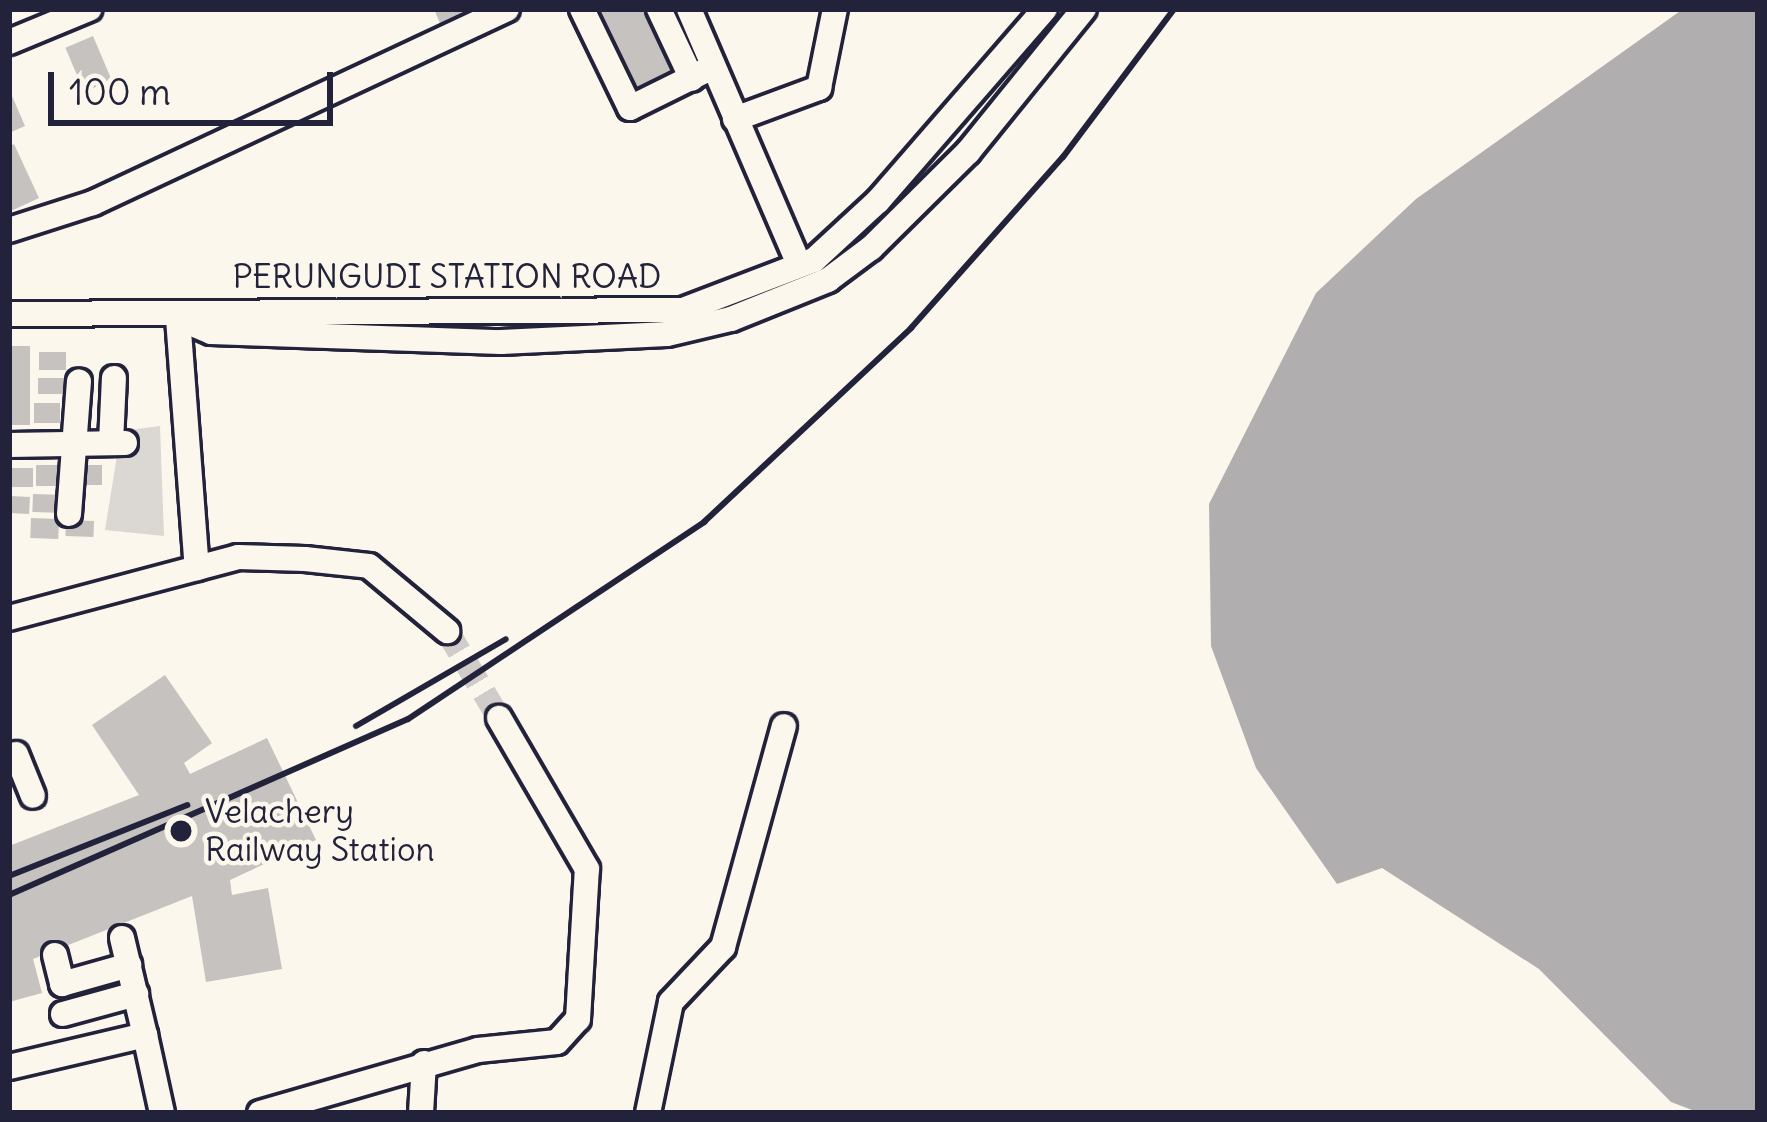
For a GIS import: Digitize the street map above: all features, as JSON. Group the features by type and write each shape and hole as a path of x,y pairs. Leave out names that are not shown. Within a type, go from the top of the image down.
{"street":[{"path":"9,42 89,9"},
{"path":"9,230 93,203 507,9"},
{"path":"582,9 624,104 703,73"},
{"path":"659,9 687,27 703,73 735,118 794,253"},
{"path":"735,118 819,88 835,9"},
{"name":"PERUNGUDI STATION ROAD","path":"178,318 211,332 479,341 667,334 828,280 968,152 1065,40 1084,9"},
{"name":"PERUNGUDI STATION ROAD","path":"9,314 178,318 216,308 683,310 814,260 940,130 1042,13"},
{"path":"178,318 196,568"},
{"path":"9,445 118,443 114,378"},
{"path":"69,514 79,381"},
{"path":"9,618 238,557 370,566 447,632"},
{"path":"260,1113 424,1063 557,1042 578,1019 587,869 499,718"},
{"path":"649,1113 671,1003 723,947 784,726"},
{"path":"11,748 33,796"},
{"path":"122,938 162,1113"},
{"path":"55,955 62,983 129,965"},
{"path":"63,1014 136,994"},
{"path":"9,1067 145,1035"},
{"path":"421,1113 424,1063"}],"shaded area":[{"path":"1683,9 1758,9 1758,1113 1700,1113 1671,1102 1539,969 1382,868 1337,884 1256,768 1211,646 1209,504 1316,293 1416,199"},
{"path":"160,426 164,536 105,530 121,431"}],"building":[{"path":"434,9 484,9 442,28"},
{"path":"592,9 652,9 679,79 627,99"},
{"path":"93,36 112,80 84,92 65,48"},
{"path":"9,89 25,126 9,133"},
{"path":"14,144 39,198 9,212 9,147"},
{"path":"9,346 30,346 30,425 9,425"},
{"path":"39,352 66,352 66,370 39,370"},
{"path":"38,378 65,378 65,394 38,394"},
{"path":"34,403 60,403 60,423 34,423"},
{"path":"36,465 63,465 63,486 36,486"},
{"path":"82,465 102,465 102,485 82,485"},
{"path":"11,468 33,468 33,487 11,487"},
{"path":"33,494 57,495 56,513 32,512"},
{"path":"9,496 30,497 29,514 9,513"},
{"path":"31,518 59,519 58,539 30,538"},
{"path":"66,520 94,521 93,537 65,536"},
{"name":"Velachery Railway Station","path":"165,675 212,743 184,763 190,774 267,738 316,840 230,880 232,895 268,888 282,969 206,982 192,896 33,959 42,993 9,1002 9,846 139,795 92,725"}],"tunnel":[{"path":"447,631 499,718"}],"railway":[{"path":"9,895 408,719 704,522 911,328 1063,157 1174,9"},
{"path":"356,726 506,639"},
{"path":"9,876 187,805"}],"place":[{"name":"Velachery Railway Station","path":"181,831"}]}
